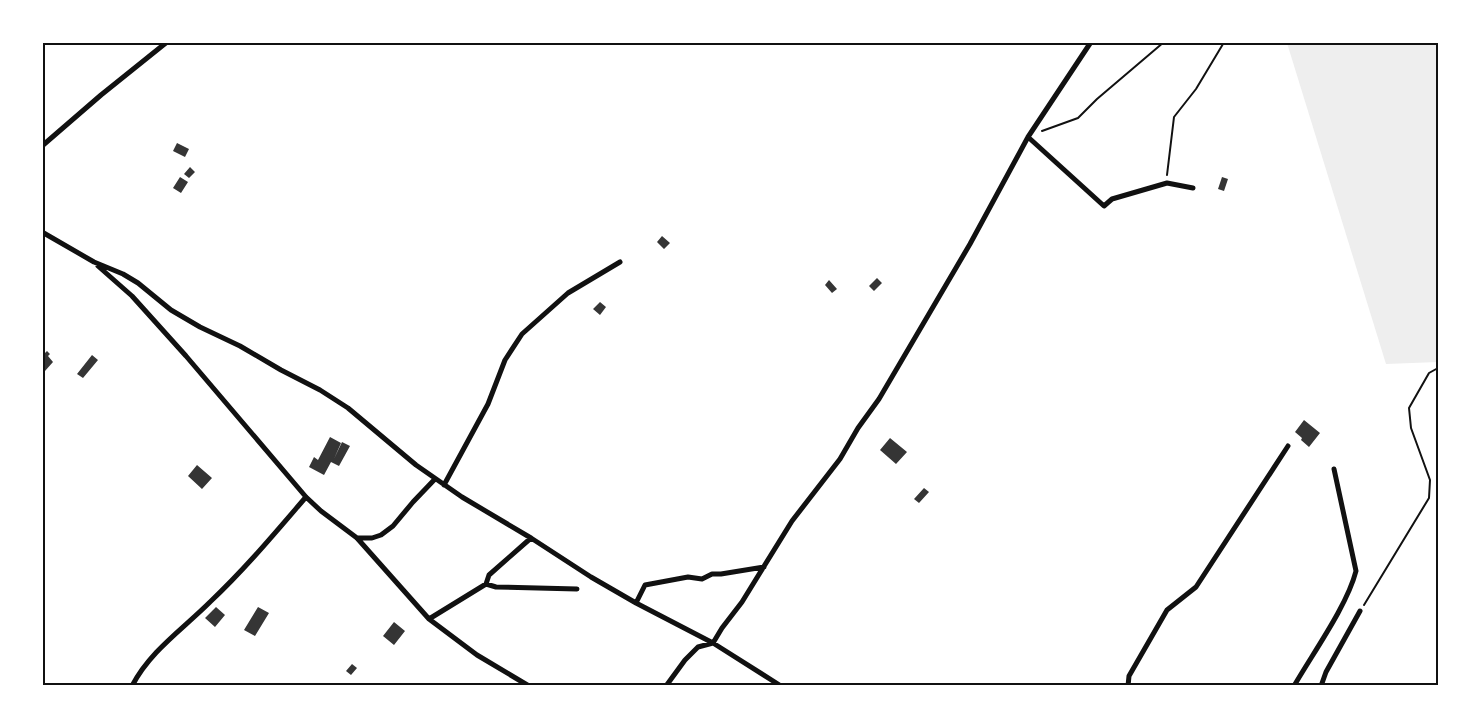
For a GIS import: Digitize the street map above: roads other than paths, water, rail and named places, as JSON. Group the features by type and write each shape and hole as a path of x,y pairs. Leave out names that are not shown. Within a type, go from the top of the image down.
{"street":[{"path":"42,146 167,42"},
{"path":"666,686 685,660 698,647 713,643 742,602 792,521 840,459 858,428 888,384 965,252 1028,137 1091,42"},
{"path":"1028,137 1104,206 1112,199 1166,183 1193,188"},
{"path":"42,232 94,262 123,274 138,283 171,310 200,327 240,346 320,390 348,408 416,466 444,485 591,577 713,643 781,686"},
{"path":"94,262 132,296 186,356 306,497 321,511 357,538 429,619 478,655 529,686"},
{"path":"444,485 488,404 505,360 522,334 568,293 620,262"},
{"path":"1128,686 1129,676 1167,610 1196,587 1288,446"},
{"path":"1294,686 1353,583 1356,571 1334,469"},
{"path":"357,538 372,538 381,535 394,526 413,502 436,479"},
{"path":"132,686 139,672 150,659 211,602 306,497"},
{"path":"429,619 486,584 489,575 531,538"},
{"path":"636,603 645,585 688,577 702,579 712,574 764,567"},
{"path":"486,584 496,588 577,589"},
{"path":"1322,686 1326,672 1360,611"}]}
